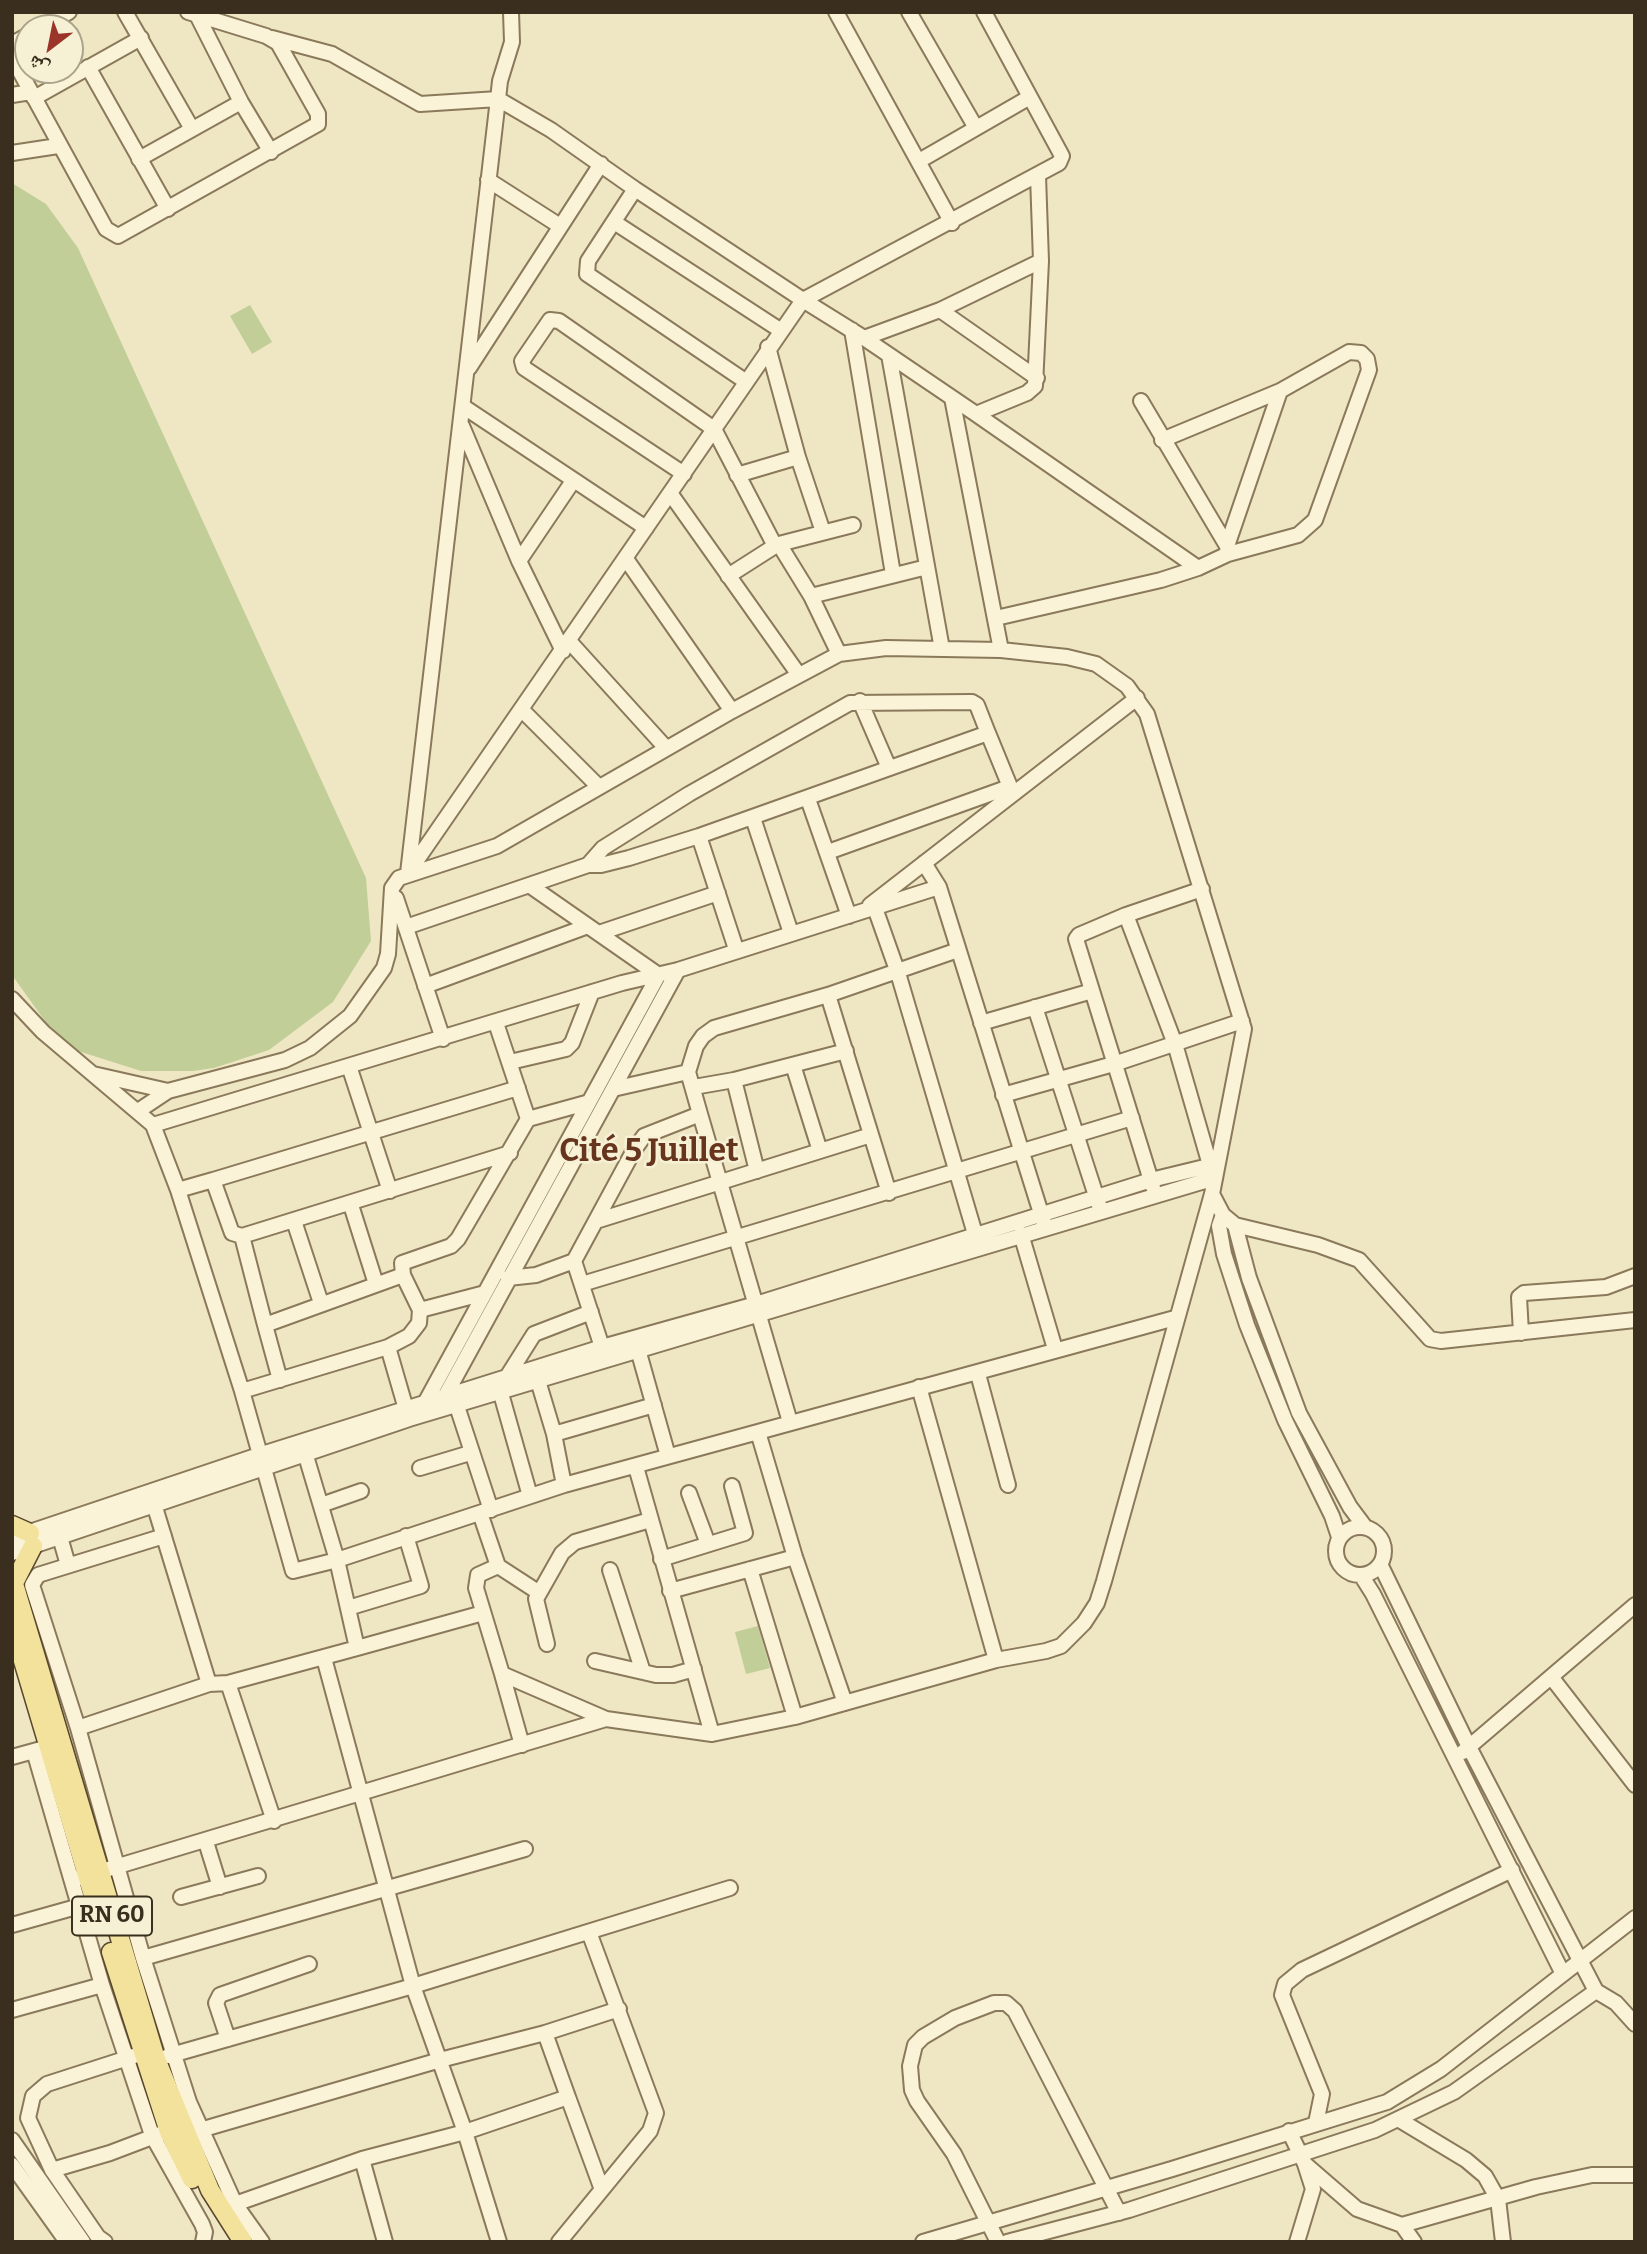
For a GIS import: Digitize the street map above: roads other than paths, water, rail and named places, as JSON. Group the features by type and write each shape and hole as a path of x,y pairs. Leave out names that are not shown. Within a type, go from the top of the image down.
{"main road":[{"path":"12,1525 25,1539 13,1580"},
{"name":"RN 60","path":"13,1580 42,1749 86,1877 141,2057"},
{"name":"RN 60","path":"12,1624 26,1644 86,1877 88,1904 141,2057 176,2133 201,2197 228,2242"},
{"name":"RN 60","path":"176,2133 243,2242"}],"street":[{"path":"125,12 192,130"},
{"path":"408,873 500,81 512,42 511,12"},
{"path":"909,12 976,128"},
{"path":"408,873 523,711 768,347 803,300 952,223 1059,163 1062,156 984,12"},
{"path":"840,13 952,223"},
{"path":"192,14 332,54 420,104 498,99 858,334 1198,568"},
{"path":"192,14 271,152"},
{"path":"12,95 33,95 141,38"},
{"path":"12,57 58,146 109,234 118,236 316,128 319,119 281,47 272,38"},
{"path":"88,68 168,209"},
{"path":"919,161 1030,97"},
{"path":"139,159 241,102"},
{"path":"12,153 58,146"},
{"path":"468,370 601,164"},
{"path":"976,414 1032,391 1037,378 1041,261 1038,176"},
{"path":"488,180 560,226"},
{"path":"635,189 588,261 587,274 745,382"},
{"path":"614,222 780,330"},
{"path":"858,334 940,310 1041,261"},
{"path":"940,310 1037,378"},
{"path":"684,474 524,368 522,360 549,321 556,319 714,429 777,545 811,596 839,654"},
{"path":"858,334 893,574"},
{"path":"768,347 798,457 823,532"},
{"path":"996,618 1198,568 1227,550 1298,535 1315,520 1369,370 1367,359 1361,353 1349,352 1280,391 1162,440"},
{"path":"889,355 942,649"},
{"path":"1227,550 1280,391"},
{"path":"952,398 1001,650"},
{"path":"1141,401 1227,550"},
{"path":"464,407 646,528"},
{"path":"462,424 519,561 566,646 666,748"},
{"path":"737,475 798,457"},
{"path":"519,561 573,481"},
{"path":"670,492 799,676"},
{"path":"728,576 777,545 853,525"},
{"path":"626,559 732,711"},
{"path":"811,596 927,567"},
{"path":"138,1111 168,1091 285,1060 310,1048 350,1016 367,994 388,954 392,888 399,878 497,846 666,748 839,654 886,648 1001,650 1067,657 1096,664 1127,686 1137,698 1147,714 1202,888 1242,1021 1243,1034 1214,1169 1212,1194 1097,1603 1084,1623 1061,1646 996,1660 795,1717 712,1734 606,1719 502,1674"},
{"path":"869,909 1011,791 1137,698"},
{"path":"589,865 603,848 689,794 841,707 860,701 923,705 972,702 977,705 1011,791"},
{"path":"860,701 889,768"},
{"path":"523,711 599,788"},
{"path":"406,927 532,887 589,865 620,861 753,818 988,733"},
{"path":"828,852 1011,791"},
{"path":"808,799 849,916"},
{"path":"753,818 791,933"},
{"path":"699,836 736,949"},
{"path":"925,863 939,887 1043,1221"},
{"path":"532,887 658,974"},
{"path":"153,1125 592,992 678,970 736,949 939,887"},
{"path":"392,888 443,1039"},
{"path":"1153,1188 1116,1063 1091,991 1077,937 1126,915 1202,888"},
{"path":"425,986 593,930 718,893"},
{"path":"869,909 898,972 977,1242"},
{"path":"1126,915 1175,1044 1214,1169"},
{"path":"790,1422 688,1072 695,1046 714,1028 828,995 958,950"},
{"path":"425,1403 611,1093 678,970"},
{"path":"538,1592 498,1566 470,1453 451,1400 497,1284 586,1103 658,974"},
{"path":"981,1023 1091,991"},
{"path":"510,1062 566,1049 572,1043 592,992"},
{"path":"828,995 889,1193"},
{"path":"12,999 43,1032 153,1125 178,1190 242,1391 289,1568 297,1572 564,1485 1175,1318"},
{"path":"1035,1007 1099,1204"},
{"path":"1003,1095 1116,1063 1242,1021"},
{"path":"496,1023 528,1119"},
{"path":"694,1087 734,1080 846,1051"},
{"path":"793,1065 820,1152"},
{"path":"349,1066 390,1191"},
{"path":"594,1090 611,1093 688,1072"},
{"path":"92,1074 168,1091"},
{"path":"734,1080 757,1171"},
{"path":"178,1190 517,1088"},
{"path":"242,1391 388,1347 409,1336 419,1323 420,1310 403,1275 402,1263 406,1259 451,1246 458,1239 528,1119 586,1103"},
{"path":"420,1310 574,1261 644,1136 700,1114"},
{"path":"582,1284 1132,1118"},
{"path":"596,1221 871,1135"},
{"path":"213,1180 233,1233 242,1236 351,1205 510,1153"},
{"path":"12,1553 25,1539 407,1414 501,1385 639,1353 758,1310 1214,1169"},
{"path":"1212,1194 1229,1220 1299,1413 1350,1507 1365,1527 1376,1532 1382,1542 1384,1553 1380,1564 1372,1572 1361,1576"},
{"path":"351,1205 376,1284"},
{"path":"1339,1537 1332,1516 1285,1420 1247,1325 1224,1254 1219,1226 1229,1220 1318,1245 1359,1260 1430,1339 1440,1341 1635,1320"},
{"path":"977,1242 1021,1234 1043,1221"},
{"path":"294,1222 321,1303"},
{"path":"1021,1234 1055,1349"},
{"path":"242,1236 280,1380"},
{"path":"574,1261 602,1347"},
{"path":"265,1325 403,1275"},
{"path":"1521,1333 1518,1297 1524,1293 1606,1287 1635,1276"},
{"path":"536,1376 602,1347 758,1310"},
{"path":"530,1496 501,1385 534,1334 591,1312"},
{"path":"635,1338 668,1456"},
{"path":"388,1347 407,1414"},
{"path":"978,1374 1008,1485"},
{"path":"536,1376 554,1434 564,1485"},
{"path":"919,1387 996,1660"},
{"path":"407,1414 425,1403 451,1400"},
{"path":"554,1434 654,1405"},
{"path":"758,1432 795,1557 845,1703"},
{"path":"304,1447 337,1560 357,1648"},
{"path":"419,1468 470,1453"},
{"path":"25,1539 60,1536 154,1504 261,1461"},
{"path":"636,1466 712,1734"},
{"path":"661,1559 741,1535 746,1530 732,1486"},
{"path":"321,1505 361,1491"},
{"path":"689,1493 708,1544"},
{"path":"154,1504 209,1684"},
{"path":"547,1644 536,1609 538,1592 562,1553 575,1542 650,1520"},
{"path":"1365,1527 1348,1529 1339,1537 1335,1548 1337,1560 1344,1570 1361,1576 1373,1594 1562,1972"},
{"path":"60,1536 68,1565"},
{"path":"164,1536 38,1575 32,1581 26,1644 78,1727 174,2054 176,2133 205,2232 203,2242"},
{"path":"348,1608 421,1586 406,1536"},
{"path":"670,1591 795,1557"},
{"path":"1380,1564 1578,1961 1596,1990 1634,2020"},
{"path":"498,1566 481,1572 475,1578 522,1745"},
{"path":"750,1569 795,1717"},
{"path":"610,1570 643,1672"},
{"path":"1455,1758 1635,1605"},
{"path":"78,1727 209,1684 228,1683 484,1613"},
{"path":"324,1658 384,1888 413,1986 465,2132 499,2242"},
{"path":"596,1661 643,1672 673,1675 694,1670"},
{"path":"1552,1678 1635,1785"},
{"path":"228,1683 274,1821"},
{"path":"86,1877 606,1719"},
{"path":"12,1757 42,1749"},
{"path":"206,1842 220,1887"},
{"path":"144,1958 525,1849"},
{"path":"1316,2123 1322,2094 1282,1995 1285,1984 1302,1970 1512,1870"},
{"path":"181,1897 258,1876"},
{"path":"98,2240 51,2170 30,2129 27,2118 33,2096 47,2084 141,2057 174,2054 413,1986 730,1888"},
{"path":"12,1925 88,1904 102,1985 141,2057"},
{"path":"923,2242 1387,2102 1412,2089 1635,1918"},
{"path":"559,2242 601,2187 650,2131 656,2113 589,1932"},
{"path":"228,2039 216,2003 220,1995 309,1964"},
{"path":"12,2010 102,1985"},
{"path":"1007,2242 1302,2160 1398,2119 1454,2092 1487,2071 1596,1990"},
{"path":"998,2242 954,2154 917,2101 910,2066 915,2045 923,2037 955,2018 994,2003 1006,2003 1015,2011 1119,2213"},
{"path":"51,2170 176,2133 545,2033 619,2009"},
{"path":"545,2033 601,2187"},
{"path":"1322,2094 1350,2113"},
{"path":"235,2204 362,2159 465,2132 568,2097"},
{"path":"1398,2119 1466,2160 1485,2176 1498,2199 1503,2242"},
{"path":"1289,2131 1313,2189 1297,2242"},
{"path":"176,2133 235,2204 262,2242"},
{"path":"12,2140 83,2242"},
{"path":"362,2159 385,2242"},
{"path":"1302,2160 1357,2209 1402,2225 1592,2175 1635,2175"},
{"path":"12,2165 62,2239"},
{"path":"1402,2225 1414,2242"}],"district":[{"name":"Cité 5 Juillet","path":"649,1152"}]}
